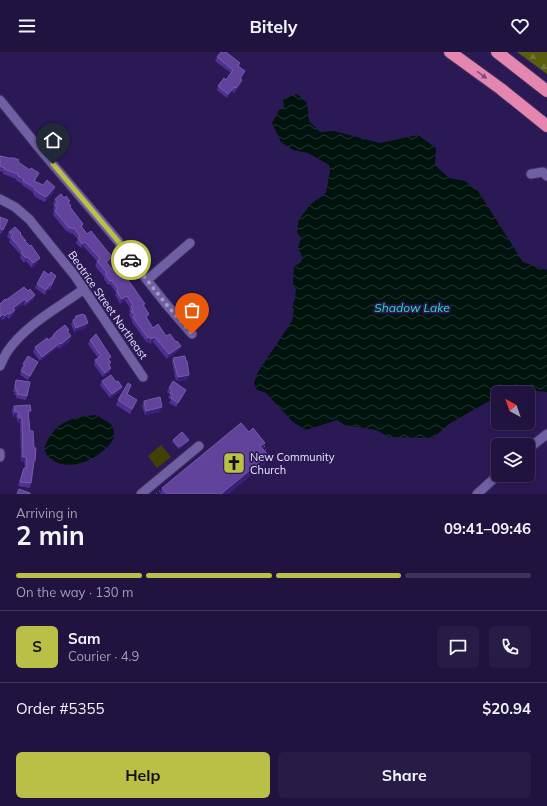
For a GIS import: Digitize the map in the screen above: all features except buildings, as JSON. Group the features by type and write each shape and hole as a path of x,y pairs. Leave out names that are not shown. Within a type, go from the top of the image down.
{"highway":[{"path":"450,52 501,89 547,126"},
{"path":"497,52 547,91"}],"street":[{"path":"0,100 118,241 124,251 166,304 192,334"},
{"path":"530,174 543,172 547,176"},
{"name":"Beatrice Street Northeast","path":"0,199 16,207 29,219 71,271 143,377"},
{"path":"147,280 190,243"},
{"path":"0,366 7,352 23,334 84,289"},
{"path":"535,443 547,434"},
{"path":"141,494 199,446"},
{"path":"476,494 491,481"}],"path":[{"path":"262,453 266,450 263,445"},
{"path":"156,494 163,489 165,491"}],"green space":[{"path":"517,52 547,52 547,74"}],"shaded area":[{"path":"161,445 171,457 157,468 148,456"}],"water":[{"name":"Shadow Lake","path":"297,94 307,103 309,121 320,132 334,131 380,143 418,135 436,148 435,165 449,178 465,181 478,191 523,262 547,270 547,392 535,391 535,386 491,386 491,402 489,401 449,424 433,438 389,437 376,430 345,425 337,420 306,430 293,422 266,393 257,390 254,383 258,372 292,321 294,310 292,306 295,299 296,289 293,284 294,266 300,263 303,258 298,248 301,238 297,232 299,219 311,204 326,193 330,170 329,165 308,153 293,150 281,142 272,123 279,110 284,108 283,99"},
{"path":"96,415 111,424 114,432 112,441 102,452 95,457 73,465 58,463 48,457 44,449 52,433 58,427 70,420"}],"way so far":[{"path":"131,260 192,334"}],"place":[{"name":"New Community Church","path":"234,463"}],"route":[{"path":"53,164 118,241 131,260"}]}
